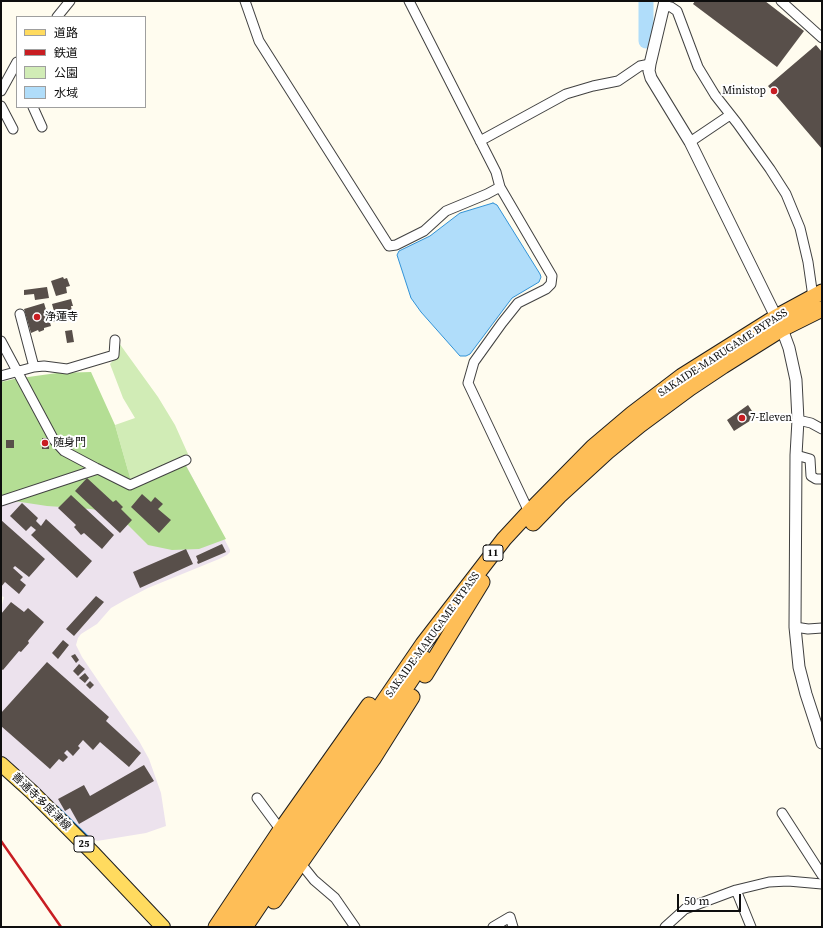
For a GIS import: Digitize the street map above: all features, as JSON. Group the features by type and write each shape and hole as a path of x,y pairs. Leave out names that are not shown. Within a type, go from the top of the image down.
{"highway":[{"name":"SAKAIDE-MARUGAME BYPASS","path":"245,927 254,902 423,644 504,539 593,447 632,414 682,376 779,323 819,299"},
{"name":"SAKAIDE-MARUGAME BYPASS","path":"229,927 254,902 432,650 482,582 512,545 559,496 607,452 690,388 723,366 779,323"},
{"path":"216,927 406,652 480,563 504,539"},
{"path":"256,927 299,862 373,758 482,582"}],"main road":[{"name":"善通寺多度津線","path":"1,764 32,792 94,854 161,926"}],"street":[{"path":"58,16 70,1"},
{"path":"245,1 259,41 389,246 396,245 424,231 446,211 500,187"},
{"path":"409,1 496,172 500,187 552,276 551,284 546,289 518,303 502,323 474,362 468,383 529,512"},
{"path":"781,1 822,38"},
{"path":"819,299 800,228 786,194 770,169 715,95 698,68 677,11 664,3 650,64 649,71 651,78 690,142 779,323 789,348 796,380 798,420 796,455 795,627 799,667 822,743"},
{"path":"480,141 566,94 593,86 618,81 640,66 650,64"},
{"path":"1,91 16,68"},
{"path":"1,106 13,129"},
{"path":"35,108 42,127"},
{"path":"690,142 730,115"},
{"path":"20,314 34,366"},
{"path":"1,376 34,366 67,369 114,355 115,340"},
{"path":"1,341 54,440 64,451 98,470 130,485 186,460"},
{"path":"798,420 811,423 822,429"},
{"path":"796,455 810,459 811,476 816,479 822,478"},
{"path":"1,501 98,470"},
{"path":"795,627 808,629 822,628"},
{"path":"257,798 277,825 281,833"},
{"path":"782,813 822,875"},
{"path":"299,862 314,880 335,898 354,927"},
{"path":"665,927 685,908 736,890 769,882 788,881 822,884"},
{"path":"736,890 751,927"},
{"path":"493,927 510,918 514,927"}],"shaded area":[{"path":"186,465 230,552 219,559 148,588 111,608 97,624 81,634 76,645 82,657 139,741 149,759 161,793 166,826 146,833 97,841 91,838 88,842 1,758 1,609 4,597 1,596 1,506 98,473"}],"green space":[{"path":"119,343 158,397 175,425 188,454 131,481 115,425 135,418 123,398 110,364 117,356"},
{"path":"91,372 115,425 131,481 185,464 226,539 199,549 172,550 148,545 117,514 91,509 47,506 1,499 1,382 57,373"}],"water":[{"path":"493,203 497,205 541,277 539,282 512,298 470,354 460,356 421,312 411,298 397,255 399,251 430,236 460,213"}],"building":[{"path":"695,1 765,1 804,31 777,67 693,4"},
{"path":"816,45 822,52 822,149 768,86"},
{"path":"63,277 64,279 67,278 70,286 66,287 67,293 56,296 51,281"},
{"path":"47,287 49,298 35,300 34,294 24,295 24,290"},
{"path":"71,299 73,306 71,306 73,317 68,318 69,320 63,322 62,319 52,322 50,316 55,315 52,304"},
{"name":"浄蓮寺","path":"44,303 51,326 44,328 44,330 39,332 38,330 31,333 24,309"},
{"path":"72,330 74,342 67,343 65,331"},
{"name":"7-Eleven","path":"748,405 756,417 734,431 727,420"},
{"name":"随身門","path":"42,438 49,438 49,449 42,449"},
{"path":"6,440 14,440 14,448 6,448"},
{"path":"87,478 113,502 116,500 123,507 121,509 132,520 120,533 75,491"},
{"path":"142,494 151,502 155,497 163,504 158,509 171,520 159,533 131,507"},
{"path":"71,495 114,535 102,549 84,533 81,535 74,527 76,525 58,508"},
{"path":"22,503 38,518 36,521 41,526 46,519 92,561 77,578 31,535 36,530 31,526 26,531 10,516"},
{"path":"1,520 45,559 29,577 15,566 13,568 23,577 20,580 26,585 19,594 5,582 1,587"},
{"path":"222,544 226,552 198,564 196,556"},
{"path":"186,549 193,564 140,588 133,572"},
{"path":"96,596 104,602 74,636 66,629"},
{"path":"11,602 24,612 28,608 44,622 28,641 29,643 21,652 19,651 3,670 1,669 1,614"},
{"path":"63,640 69,645 58,659 52,653"},
{"path":"75,654 79,660 76,663 71,656"},
{"path":"47,662 109,717 106,721 141,753 129,767 100,742 93,750 83,740 78,746 80,748 73,756 67,750 64,753 68,757 63,762 59,759 50,769 1,726 1,713"},
{"path":"79,664 85,669 78,676 73,671"},
{"path":"85,673 89,678 85,683 79,678"},
{"path":"90,681 94,685 90,689 86,685"},
{"path":"144,765 154,781 79,824 70,808 65,811 58,799 84,785 90,796"}],"waterway":[{"path":"646,1 646,41"},
{"path":"57,807 90,839"}],"railway":[{"path":"1,841 61,927"}],"place":[{"name":"Ministop","path":"774,91"},
{"name":"浄蓮寺","path":"37,317"},
{"name":"7-Eleven","path":"742,418"},
{"name":"随身門","path":"45,443"}]}
